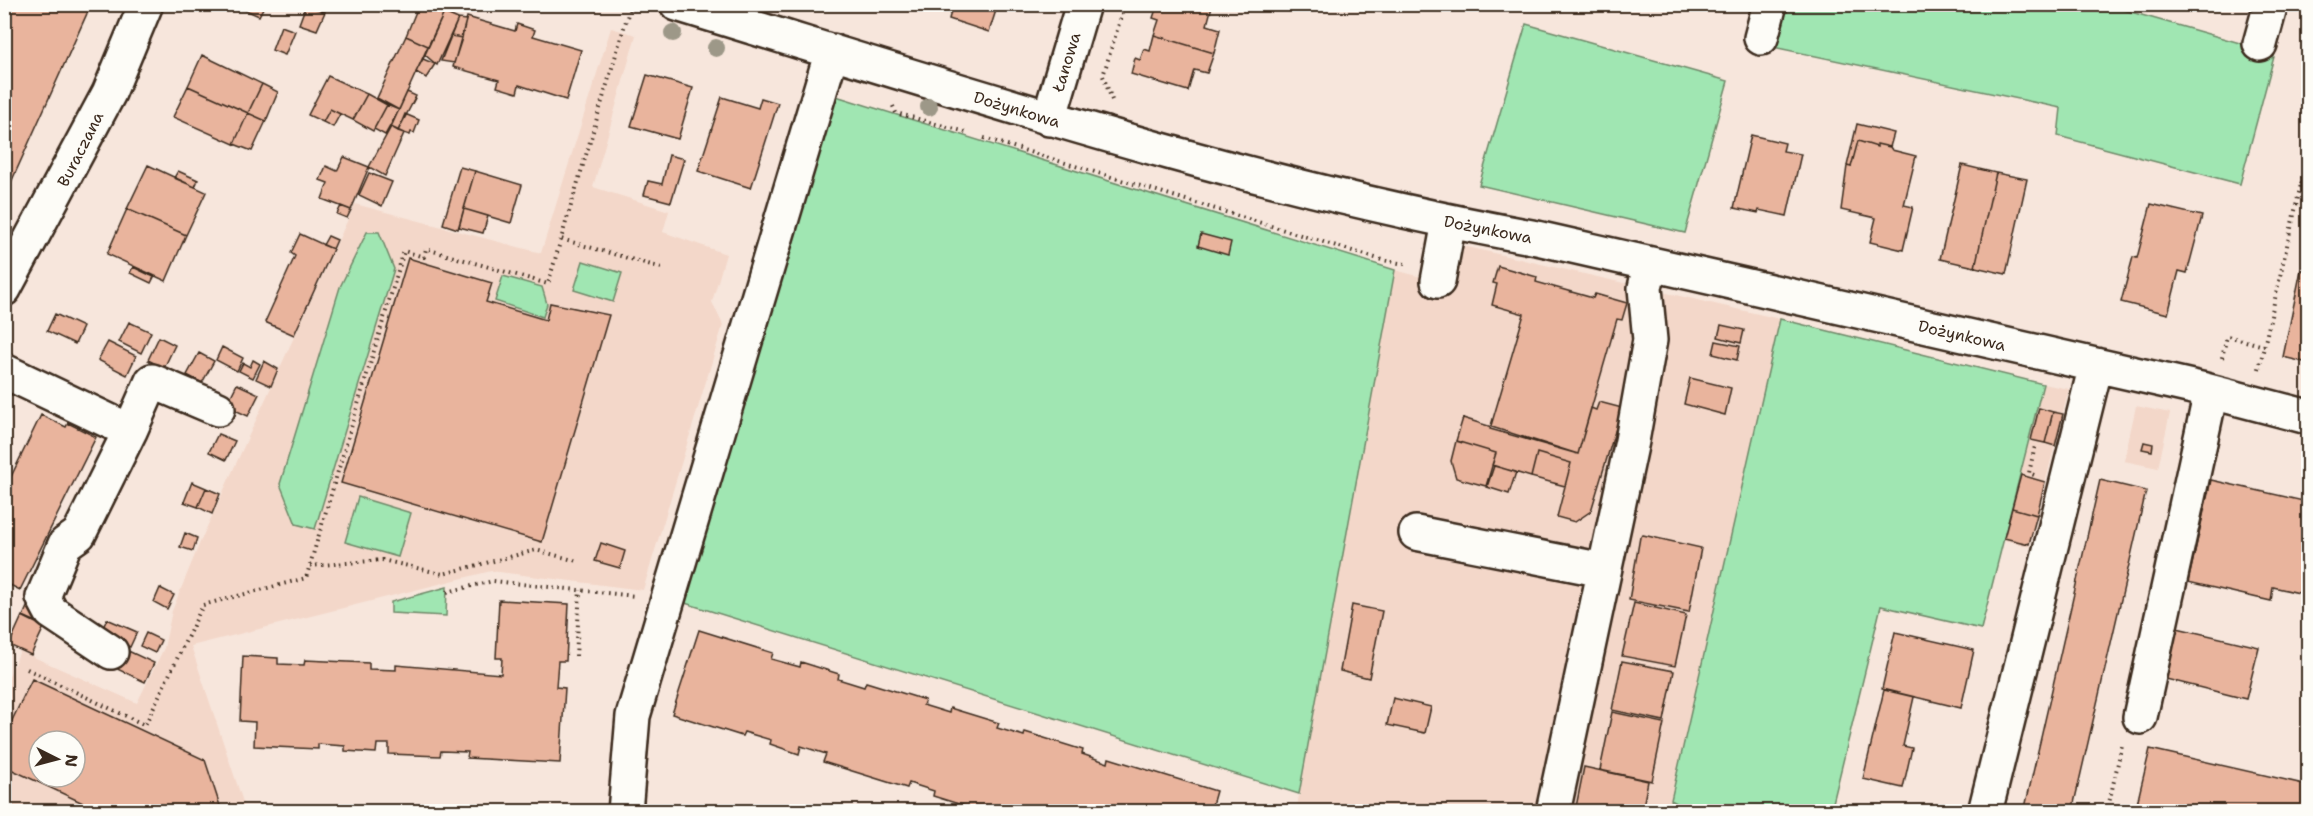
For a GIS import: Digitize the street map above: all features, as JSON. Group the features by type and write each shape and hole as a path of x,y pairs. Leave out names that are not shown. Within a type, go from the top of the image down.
{"street":[{"name":"Buraczana","path":"6,281 109,93 146,4"},
{"name":"Dożynkowa","path":"677,4 1049,119 1319,192 1449,222 1537,238 2096,365 2216,376 2272,407 2308,417"},
{"name":"Łanowa","path":"1049,119 1083,4"},
{"path":"1761,38 1770,4"},
{"path":"2260,44 2271,4"},
{"path":"626,812 633,716 832,51"},
{"path":"1438,281 1449,222"},
{"path":"1553,812 1632,441 1650,340 1645,288 1650,264"},
{"path":"1985,812 2096,365"},
{"path":"4,371 130,431"},
{"path":"2140,717 2216,376"},
{"path":"111,652 51,612 43,597 65,544 79,534 152,381 218,409"},
{"path":"1416,533 1603,570"}],"path":[{"path":"27,669 145,724 203,605 306,578 404,251 424,257 426,249 548,284 631,4"},
{"path":"1110,107 1113,97 1102,76 1125,4"},
{"path":"2272,407 2278,388 2267,384 2259,370 2308,158"},
{"path":"2301,184 2308,186"},
{"path":"561,239 662,268"},
{"path":"2216,376 2227,336 2264,346"},
{"path":"310,566 382,560 443,574 536,550 577,561"},
{"path":"447,592 493,581 641,596 667,604"},
{"path":"576,656 580,590"},
{"path":"2107,812 2124,736 2127,729 2140,717"},
{"path":"78,812 81,804"}],"shaded area":[{"path":"611,28 636,35 593,187 669,211 663,232 726,254 712,302 723,325 643,590 491,571 191,646 246,811 5,812 5,685 20,651 137,703 164,648 172,611 201,540 355,204 541,253"},
{"path":"1463,246 1780,319 1671,800 1691,811 1296,812 1395,270 1455,286"},
{"path":"2043,384 2069,389 2029,547 2004,540"},
{"path":"2136,406 2170,413 2158,468 2124,461"}],"green space":[{"path":"2103,4 2275,53 2240,184 2058,136 2061,108 1773,47 1786,5"},
{"path":"1526,24 1728,81 1685,233 1479,185"},
{"path":"836,96 1395,270 1299,794 685,603"},
{"path":"367,232 379,232 394,269 315,529 296,524 280,484 340,287"},
{"path":"583,261 622,273 613,302 574,290"},
{"path":"503,276 542,287 547,304 543,317 495,301"},
{"path":"1780,319 2043,384 1981,629 1881,606 1831,811 1691,811 1671,800"},
{"path":"358,497 411,513 398,557 345,542"},
{"path":"447,587 446,616 391,613 391,602"}],"building":[{"path":"4,4 85,4 89,9 4,198"},
{"path":"232,4 265,4 259,16"},
{"path":"419,4 444,13 428,46 406,36"},
{"path":"425,4 448,4 444,13"},
{"path":"953,4 998,4 989,32 949,19"},
{"path":"1153,4 1212,6 1207,25 1220,29 1214,53 1154,35 1159,20 1153,18 1157,6"},
{"path":"306,5 325,12 317,30 299,24"},
{"path":"444,13 458,19 437,65 425,55 423,59"},
{"path":"467,17 515,31 517,24 535,30 533,36 581,50 566,100 519,85 517,93 497,87 499,80 453,67"},
{"path":"458,19 466,20 462,38 451,36"},
{"path":"281,26 295,31 285,55 272,50"},
{"path":"1154,35 1214,53 1207,73 1194,70 1188,91 1131,74 1135,58 1140,60 1144,49 1150,51"},
{"path":"406,36 428,46 399,110 377,98"},
{"path":"451,36 462,38 454,63 441,61"},
{"path":"202,55 262,84 248,113 188,86"},
{"path":"423,59 435,64 426,78 416,72"},
{"path":"647,75 693,88 678,139 631,126"},
{"path":"328,76 367,94 353,120 330,109 323,122 308,115"},
{"path":"262,84 278,92 266,121 248,113"},
{"path":"188,86 248,113 234,144 173,117"},
{"path":"407,92 416,96 398,131 391,127"},
{"path":"367,94 387,105 373,131 353,120"},
{"path":"722,97 758,108 761,98 778,103 751,188 698,171"},
{"path":"387,105 399,110 385,135 374,129"},
{"path":"330,109 340,114 333,127 323,122"},
{"path":"248,113 266,121 252,151 234,144"},
{"path":"405,114 419,120 414,133 411,132 410,135 398,131"},
{"path":"1857,124 1894,133 1890,147 1877,144 1877,147 1858,141 1851,167 1847,166"},
{"path":"391,127 404,133 385,176 369,167"},
{"path":"1751,135 1785,143 1783,151 1801,154 1787,216 1734,208"},
{"path":"1858,141 1877,147 1877,144 1890,147 1892,150 1916,156 1904,205 1913,207 1903,250 1870,242 1876,218 1841,210 1847,166 1851,167"},
{"path":"669,155 684,159 671,202 644,195 648,181 662,184"},
{"path":"344,157 369,167 351,210 322,199 328,183 320,180 326,166 337,171"},
{"path":"148,165 206,192 186,235 127,209"},
{"path":"1962,165 1996,173 1975,267 1940,259"},
{"path":"460,167 475,171 458,229 443,224"},
{"path":"178,171 198,180 195,187 174,178"},
{"path":"475,171 522,185 511,223 464,209"},
{"path":"369,173 392,182 382,206 359,195"},
{"path":"1996,173 2027,179 2006,274 1975,267"},
{"path":"2151,204 2202,216 2187,273 2179,271 2168,314 2121,302 2133,257 2137,258"},
{"path":"341,206 351,210 347,218 337,214"},
{"path":"127,209 186,235 166,281 107,254"},
{"path":"464,209 488,216 483,233 459,227"},
{"path":"300,234 333,249 294,335 265,322 295,256 291,253"},
{"path":"1201,234 1231,242 1228,255 1198,246"},
{"path":"328,236 337,240 333,249 323,245"},
{"path":"408,258 492,283 486,302 546,320 550,303 609,315 542,542 341,483"},
{"path":"1498,266 1537,277 1536,282 1593,298 1595,294 1627,303 1622,320 1617,319 1578,454 1490,429 1524,314 1492,305 1497,284 1493,283"},
{"path":"133,267 154,277 151,283 130,273"},
{"path":"2301,270 2308,272 2308,363 2283,357"},
{"path":"55,314 83,327 75,344 47,331"},
{"path":"129,322 151,332 141,353 119,342"},
{"path":"1721,325 1744,330 1741,343 1718,337"},
{"path":"159,337 175,345 164,368 148,360"},
{"path":"1716,341 1740,346 1737,360 1713,354"},
{"path":"108,342 136,356 127,375 98,360"},
{"path":"222,347 243,358 237,371 216,360"},
{"path":"199,353 214,361 202,383 187,375"},
{"path":"253,360 260,364 253,378 239,371 243,363 250,367"},
{"path":"264,361 278,369 271,386 256,379"},
{"path":"1690,378 1731,388 1725,415 1684,404"},
{"path":"237,384 259,394 248,416 226,406"},
{"path":"1599,402 1622,408 1591,511 1575,522 1557,517 1571,463 1537,453 1531,477 1492,465 1496,453 1456,441 1463,418 1578,454 1591,408 1596,410"},
{"path":"2039,408 2053,412 2045,443 2031,440"},
{"path":"2053,412 2063,414 2055,446 2045,443"},
{"path":"41,415 66,427 68,423 96,437 20,590 4,582 4,491"},
{"path":"218,434 235,441 226,460 209,452"},
{"path":"1456,441 1496,453 1486,486 1456,478 1451,461"},
{"path":"2144,442 2153,444 2152,451 2142,449"},
{"path":"1537,453 1571,463 1565,486 1531,477"},
{"path":"1494,466 1516,472 1509,494 1487,487"},
{"path":"2021,475 2045,482 2037,515 2012,508"},
{"path":"2100,480 2146,491 2072,812 2024,812"},
{"path":"2211,480 2308,502 2308,595 2273,587 2271,601 2188,582"},
{"path":"192,482 206,488 198,507 184,502"},
{"path":"206,488 220,494 212,514 198,507"},
{"path":"2012,508 2037,515 2029,544 2004,538"},
{"path":"185,533 197,538 193,551 180,547"},
{"path":"1643,535 1701,548 1689,612 1629,600 1640,537"},
{"path":"601,543 625,551 620,568 595,561"},
{"path":"160,588 174,595 167,609 154,602"},
{"path":"499,600 569,604 566,661 558,661 556,687 565,688 560,763 467,758 468,752 441,751 440,756 389,754 389,744 377,744 376,753 345,751 345,746 318,744 318,749 254,746 255,722 240,721 243,656 278,658 278,664 304,665 305,660 369,663 369,669 396,670 396,665 501,674 502,658 496,658"},
{"path":"1634,603 1686,615 1675,666 1622,656"},
{"path":"1352,605 1382,611 1369,678 1340,671"},
{"path":"27,607 50,618 45,626 23,616"},
{"path":"22,616 44,627 31,655 9,645"},
{"path":"107,619 137,632 130,647 100,634"},
{"path":"2177,628 2259,647 2246,699 2166,679"},
{"path":"699,630 773,653 771,659 800,667 801,662 839,674 838,679 864,687 866,682 925,700 923,705 949,713 950,708 999,723 997,728 1024,736 1025,732 1083,750 1082,754 1108,763 1109,758 1216,791 1210,812 984,812 933,796 934,791 909,783 907,788 823,762 826,754 801,746 799,754 770,744 771,740 744,732 742,736 672,714"},
{"path":"1895,632 1974,650 1961,708 1882,689"},
{"path":"146,633 161,640 155,653 140,646"},
{"path":"124,649 154,663 145,682 115,668"},
{"path":"1622,661 1674,671 1664,721 1612,710"},
{"path":"32,679 205,760 222,812 102,812 53,789 87,789 87,729 27,729 27,777 4,766 4,737"},
{"path":"1884,690 1914,697 1903,746 1912,748 1903,788 1863,779"},
{"path":"1393,698 1431,707 1425,733 1387,725"},
{"path":"1612,712 1664,723 1652,781 1600,770"},
{"path":"2150,749 2308,785 2308,812 2135,812"},
{"path":"1584,767 1648,781 1642,812 1575,812"}]}
